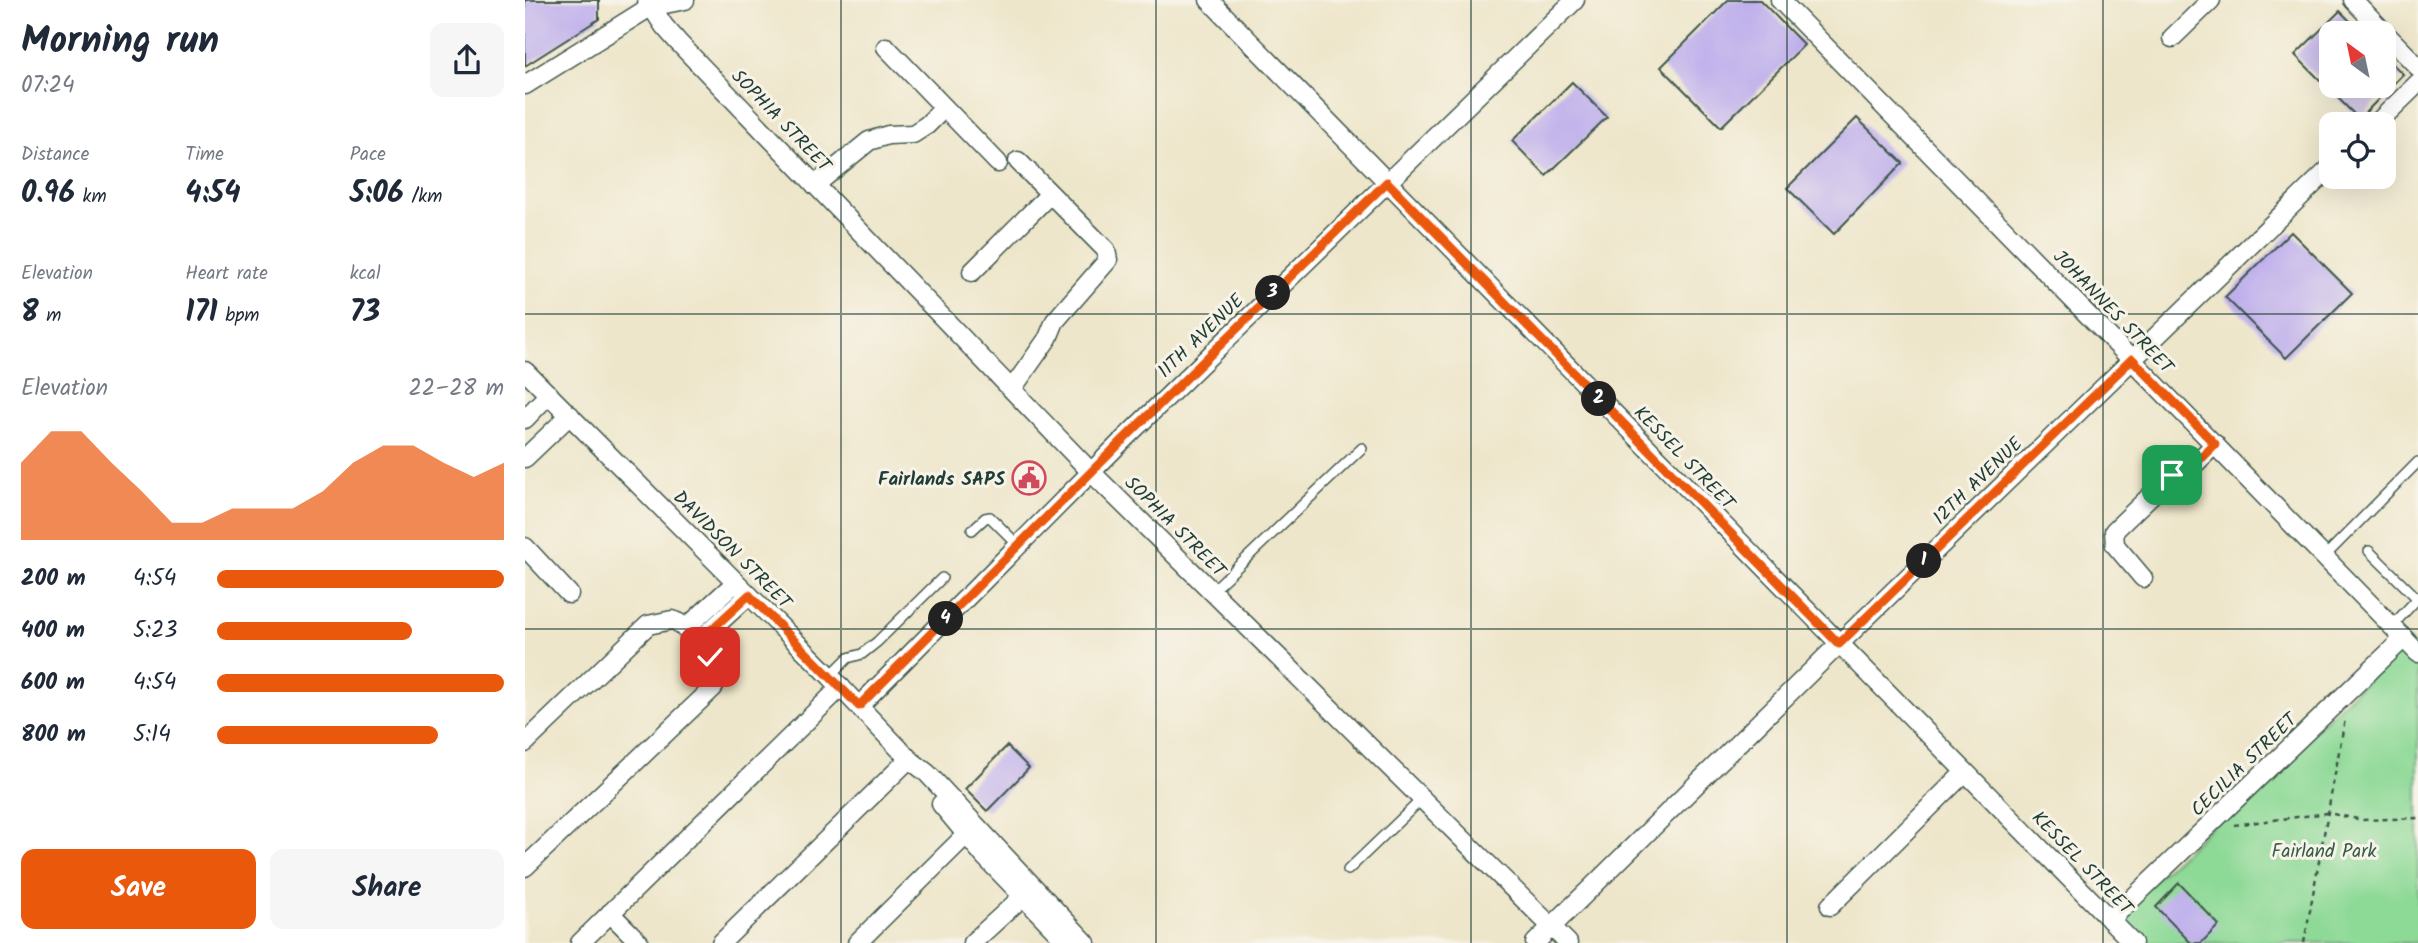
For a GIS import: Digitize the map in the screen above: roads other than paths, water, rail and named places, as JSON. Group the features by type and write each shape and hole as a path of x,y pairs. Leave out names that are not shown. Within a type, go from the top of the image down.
{"street":[{"path":"525,85 648,4 685,0"},
{"name":"KESSEL STREET","path":"1209,0 2133,943"},
{"name":"11TH AVENUE","path":"859,706 1122,441 1575,0"},
{"name":"JOHANNES STREET","path":"1780,0 2418,653"},
{"path":"2172,38 2211,0"},
{"path":"2353,0 2418,68"},
{"name":"SOPHIA STREET","path":"648,4 678,42 1092,473 1568,943"},
{"path":"886,47 998,163"},
{"path":"2388,112 2418,83"},
{"path":"815,185 869,141 888,135 913,134 927,125 944,108"},
{"path":"1012,389 1048,338 1055,321 1108,260 1106,250 1018,161"},
{"name":"12TH AVENUE","path":"1535,943 2319,179"},
{"path":"972,272 1051,194"},
{"name":"DAVIDSON STREET","path":"525,371 836,682 909,759 927,773 1068,943"},
{"path":"525,419 549,394"},
{"path":"525,458 569,415"},
{"path":"2143,578 2115,545 2114,531 2172,475 2197,462 2215,444"},
{"path":"525,547 569,594"},
{"path":"685,629 736,582"},
{"path":"698,642 749,595"},
{"path":"525,743 643,629 655,623 672,620 678,622 710,657 717,673 718,680 713,688 525,867"},
{"name":"CECILIA STREET","path":"2111,920 2351,689 2398,632"},
{"path":"580,943 836,682"},
{"path":"721,943 909,759"},
{"name":"DAVIDSON STREET","path":"909,759 966,835 1002,874 1028,892 1086,943"},
{"path":"1830,906 1965,772"},
{"path":"857,943 966,835"},
{"path":"970,943 1002,899 1002,874"},
{"path":"970,943 1028,892"},
{"path":"610,913 640,943"}],"lane":[{"path":"1212,591 1362,448"},
{"path":"2325,556 2418,462"},
{"path":"972,530 985,518 990,517 1019,546"},
{"path":"2369,551 2418,599 2398,632"},
{"path":"836,682 848,659 862,654 877,642 942,578"},
{"path":"1348,870 1422,799"}],"place":[{"name":"Fairlands SAPS","path":"1029,478"}],"park label":[{"name":"Fairland Park","path":"2324,850"}]}
